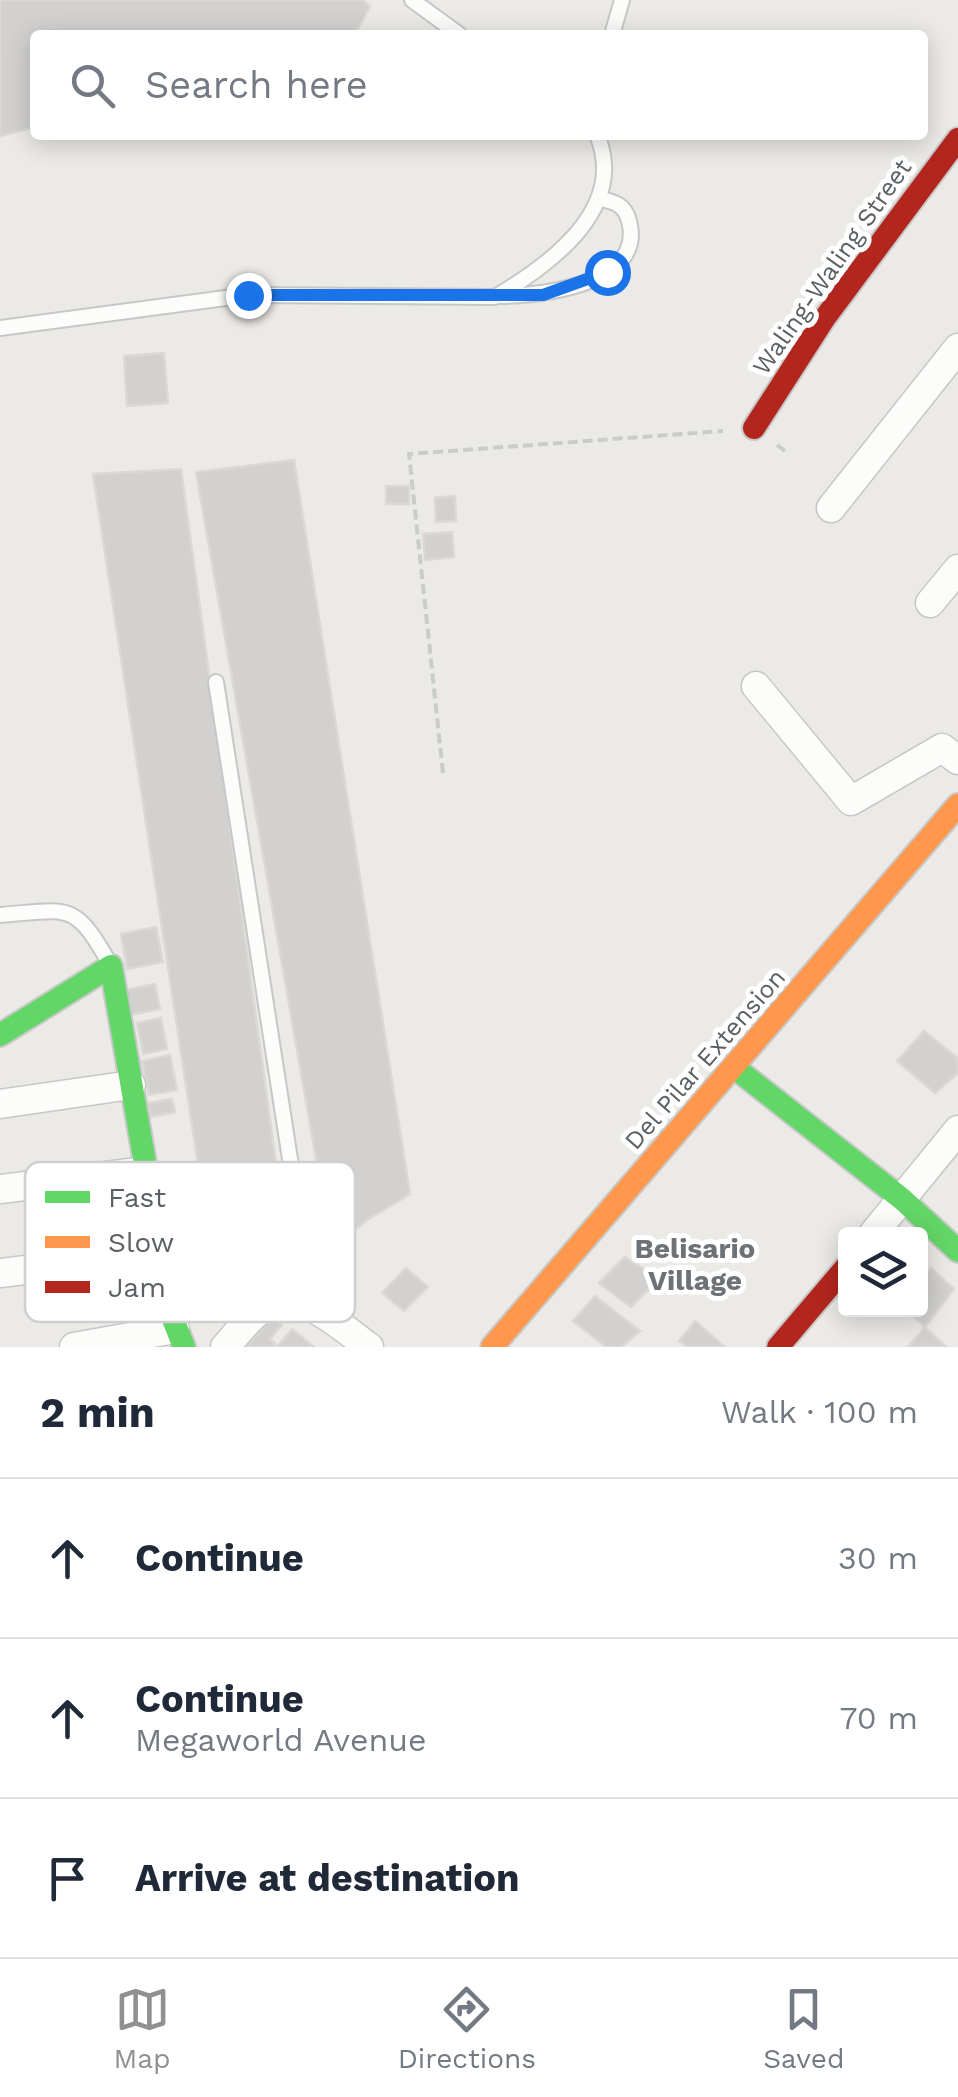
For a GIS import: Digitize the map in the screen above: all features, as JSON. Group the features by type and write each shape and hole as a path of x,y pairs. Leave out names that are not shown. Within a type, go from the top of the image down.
{"street":[{"name":"Waling-Waling Street","path":"754,428 824,319 958,139"},
{"path":"831,508 958,348"},
{"path":"930,603 958,569"},
{"path":"756,686 851,801 942,748 958,760"},
{"name":"Del Pilar Extension","path":"492,1347 958,806"},
{"path":"0,1035 112,966 144,1162"},
{"path":"735,1068 902,1199 958,1251"},
{"path":"0,1104 131,1085"},
{"path":"879,1227 958,1130"},
{"path":"0,1189 25,1186"},
{"path":"0,1273 25,1270"},
{"path":"778,1347 838,1276"},
{"path":"225,1347 249,1322"},
{"path":"333,1322 368,1347"},
{"path":"74,1347 180,1338"}],"lane":[{"path":"412,0 452,30"},
{"path":"613,30 622,0"},
{"path":"496,297 556,255 600,200 604,154 599,140"},
{"path":"0,328 248,295 543,295 607,272 628,256 632,235 628,214 616,202 600,200"},
{"path":"216,682 290,1162"},
{"path":"0,915 64,910 80,918 112,966"}],"path":[{"path":"443,773 409,454 754,428"}],"building":[{"path":"0,0 363,0 370,7 357,30 30,30 30,128 0,136"},
{"path":"164,353 168,403 127,406 124,356"},
{"path":"294,460 410,1194 355,1230 355,1162 317,1162 196,472"},
{"path":"181,469 276,1162 198,1162 93,474"},
{"path":"386,486 409,486 409,504 386,504"},
{"path":"455,496 456,521 436,522 435,498"},
{"path":"452,532 454,557 425,560 423,534"},
{"path":"156,927 163,962 127,969 121,934"},
{"path":"155,984 160,1009 131,1015 126,990"},
{"path":"161,1018 167,1049 143,1054 137,1023"},
{"path":"924,1031 958,1058 958,1073 935,1093 897,1061"},
{"path":"170,1055 177,1090 149,1095 142,1061"},
{"path":"172,1099 175,1112 151,1117 148,1103"},
{"path":"625,1257 659,1279 631,1307 599,1283"},
{"path":"406,1268 428,1287 404,1311 382,1293"},
{"path":"931,1268 954,1289 925,1327 914,1317 928,1317"},
{"path":"595,1296 640,1331 621,1347 606,1347 573,1321"},
{"path":"695,1321 725,1347 687,1347 679,1341"},
{"path":"268,1322 282,1325 270,1339 273,1347 247,1347"},
{"path":"925,1327 946,1347 908,1347"},
{"path":"292,1329 314,1347 277,1347"}],"traffic: fast":[{"path":"0,1035 111,966 145,1162"},
{"path":"735,1068 902,1199 958,1251"},
{"path":"174,1322 184,1347"}],"traffic: slow":[{"path":"492,1347 958,805"}],"traffic: jam":[{"path":"754,428 824,319 958,139"},
{"path":"778,1347 838,1276"}],"district":[{"name":"Belisario Village","path":"695,1264"}],"route":[{"path":"248,295 543,295 607,272"}]}
